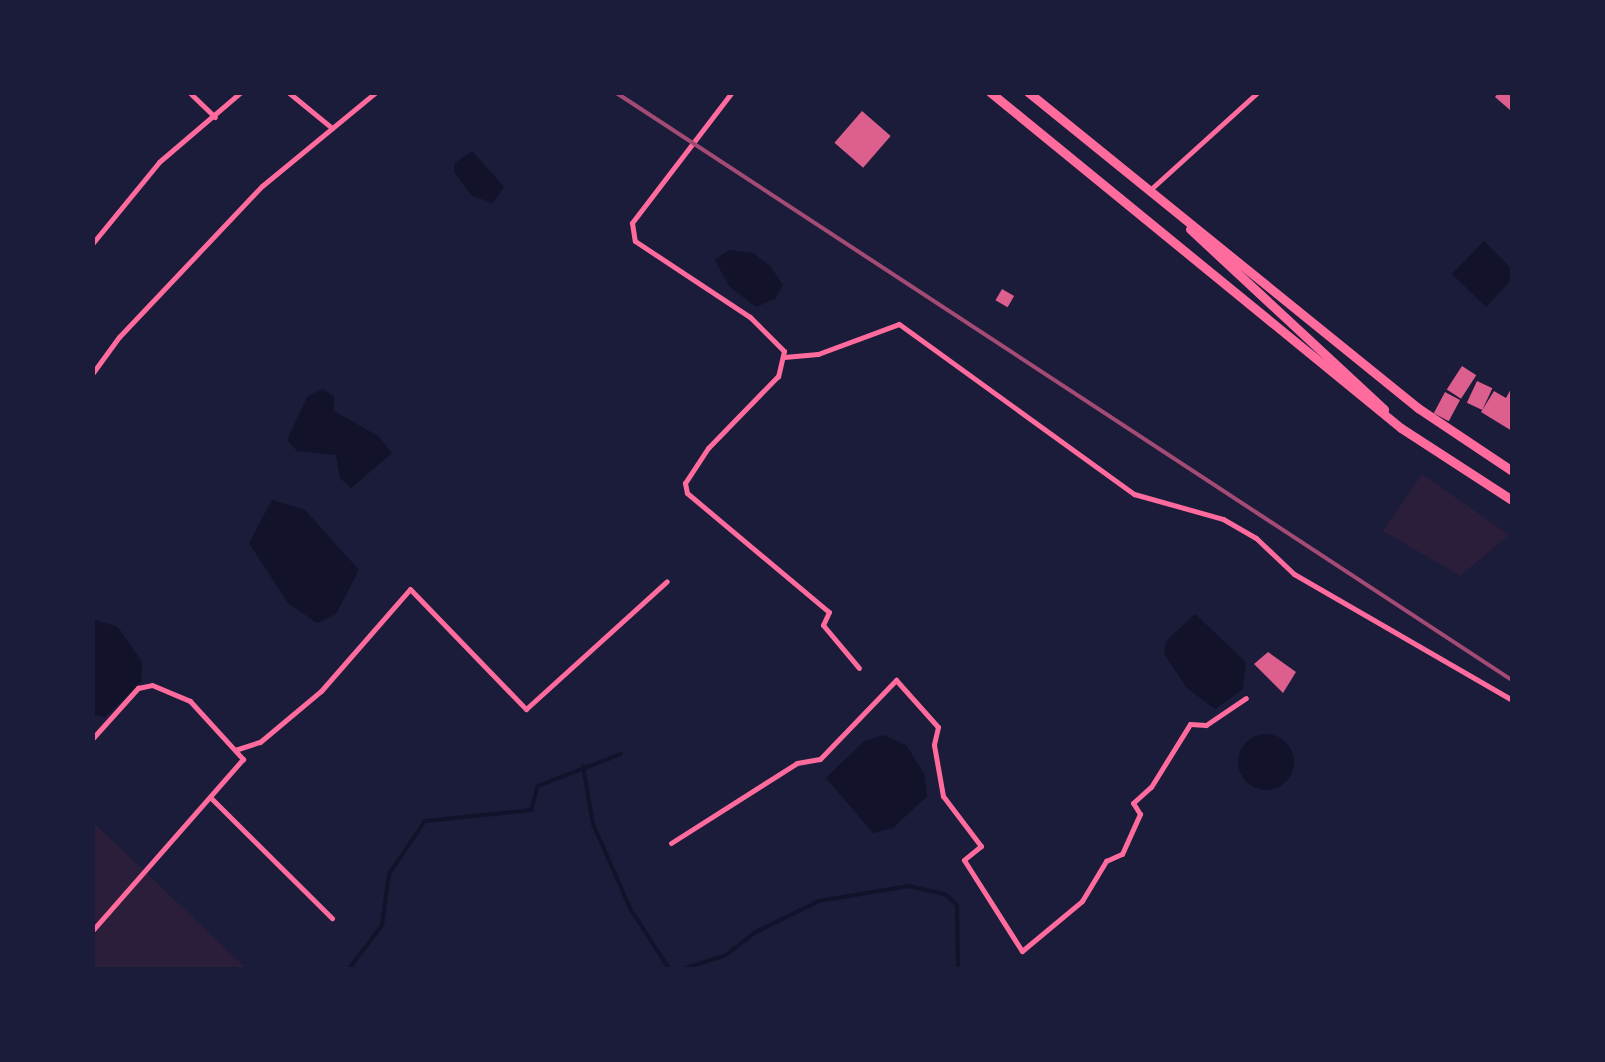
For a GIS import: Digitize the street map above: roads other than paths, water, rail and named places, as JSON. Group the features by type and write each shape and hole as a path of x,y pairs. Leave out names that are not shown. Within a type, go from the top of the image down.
{"highway":[{"path":"990,92 1401,428 1512,500"},
{"path":"1028,92 1418,408 1512,471"},
{"path":"1172,208 1401,428"}],"street":[{"path":"190,92 214,117"},
{"path":"92,244 159,162 241,92"},
{"path":"288,92 332,128"},
{"path":"92,374 119,337 262,186 376,92"},
{"path":"732,92 632,223 635,241 750,316 774,336 784,357"},
{"path":"1151,190 1258,92"},
{"path":"784,357 818,354 899,324 1134,494 1193,506 1224,520 1256,538 1294,574 1512,700"},
{"path":"784,357 766,390 693,469 687,493 828,612 823,625 859,668"},
{"path":"235,750 260,742 321,691 410,589 526,710 667,580"},
{"path":"671,843 797,764 820,758 896,680 938,728 934,746 942,796 981,846 964,860 1022,951 1082,900 1106,861 1122,854 1140,814 1133,804 1190,724 1206,724 1246,698"},
{"path":"92,739 138,688 152,685 190,701 243,759 93,929 92,938"},
{"path":"209,796 332,918"}],"waterway":[{"path":"348,970 382,925 389,874 425,821 531,810 538,786 621,754"},
{"path":"583,766 593,824 631,910 670,970"},
{"path":"680,970 726,955 754,933 819,901 909,886 945,894 957,905 958,970"}],"railway":[{"path":"615,92 1512,680"}]}
